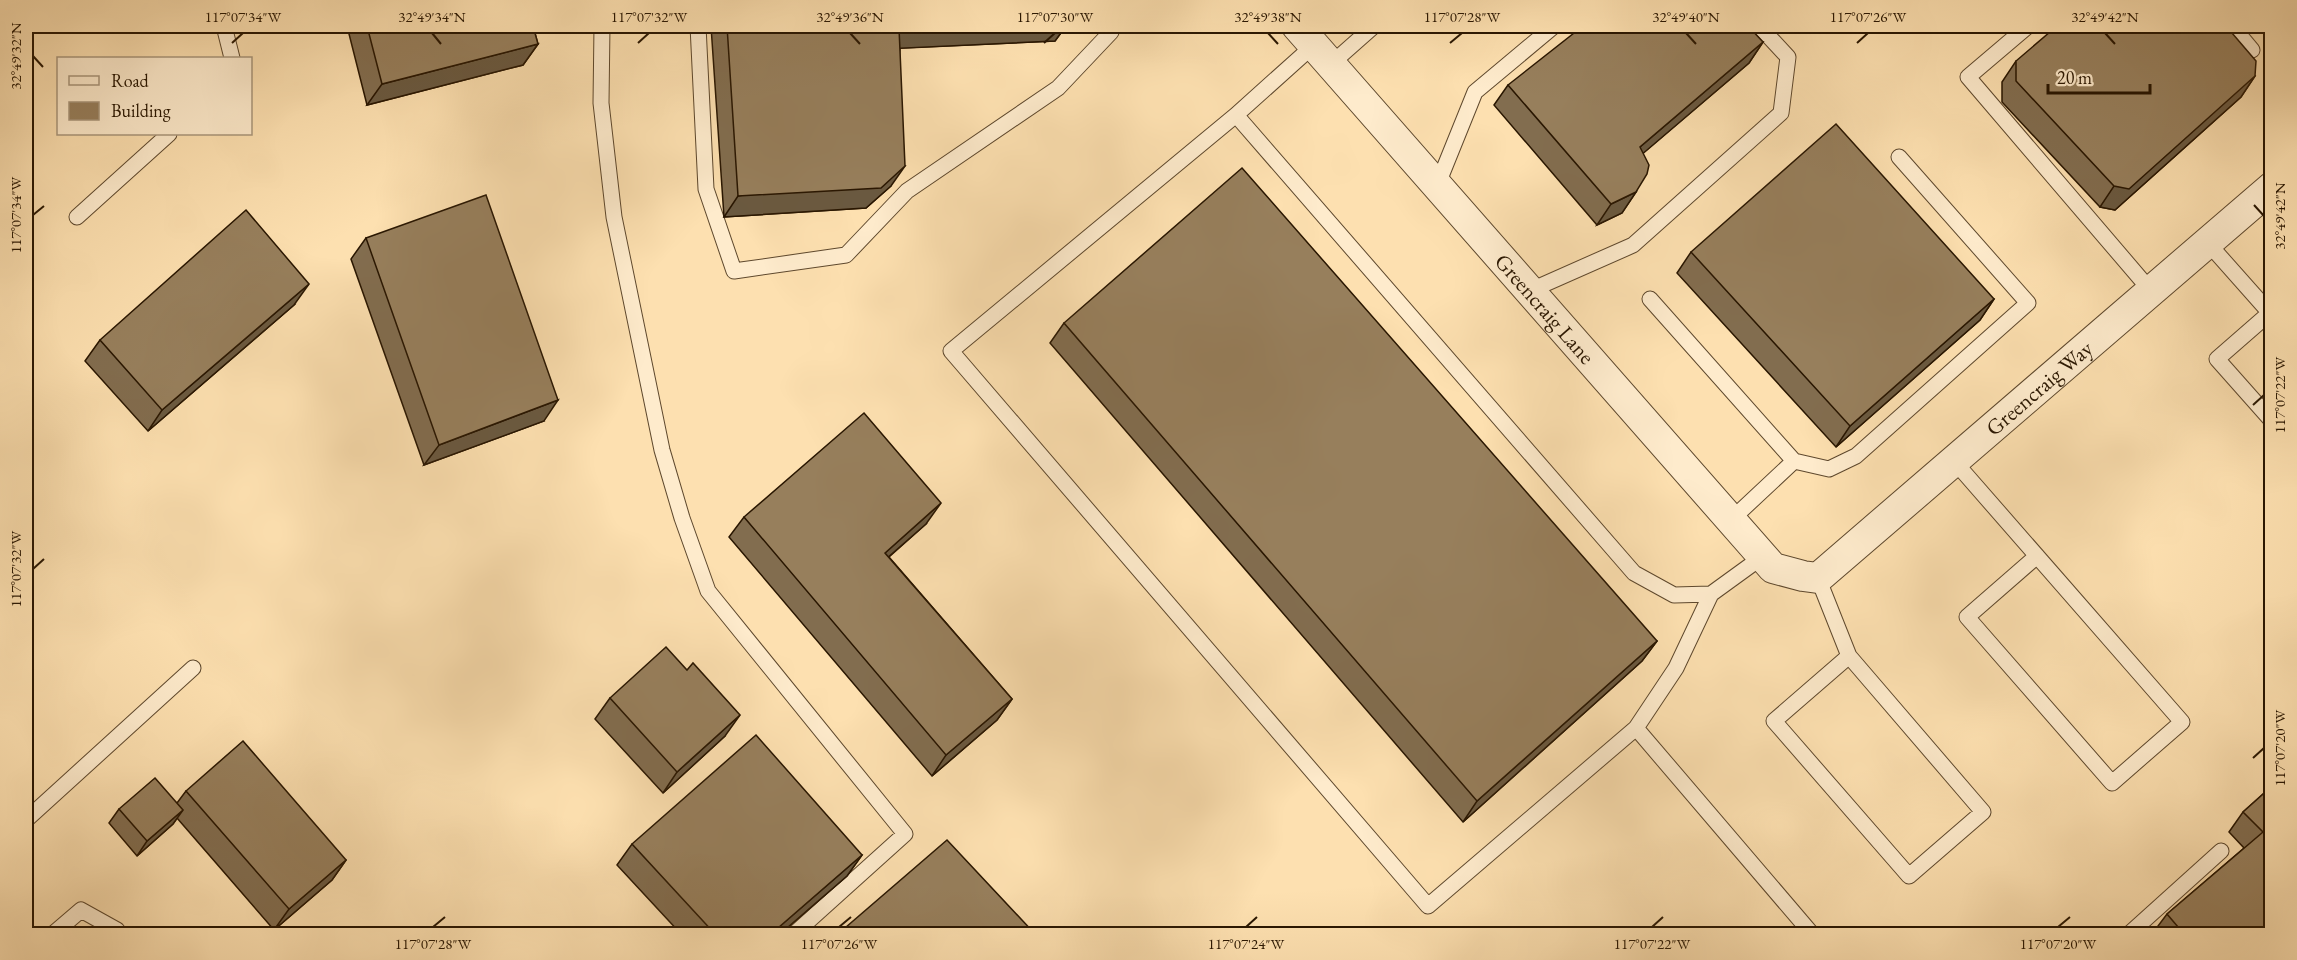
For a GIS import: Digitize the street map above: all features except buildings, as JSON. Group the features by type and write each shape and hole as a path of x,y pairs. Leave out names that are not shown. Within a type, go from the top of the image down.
{"street":[{"name":"Greencraig Lane","path":"1314,45 1762,557 1773,568 1811,577"},
{"name":"Greencraig Way","path":"1811,577 1954,461 2271,187"}],"lane":[{"path":"224,26 232,57"},
{"path":"602,26 601,103 614,217 662,450 682,518 708,591 905,834 794,934"},
{"path":"698,26 706,189 734,271 846,255 907,191 1058,88 1111,32 1110,26"},
{"path":"1374,26 1314,45 1236,115 951,351 1428,906 1636,728 1676,668 1712,594 1762,557"},
{"path":"1437,186 1475,92 1554,26"},
{"path":"1529,291 1633,244 1781,113 1788,57 1759,26"},
{"path":"2028,26 1968,77 2151,291"},
{"path":"2232,26 2252,50"},
{"path":"1236,115 1634,573 1674,595 1712,594"},
{"path":"77,217 168,135"},
{"path":"1650,299 1794,461 1829,469 1856,456 2028,303 1899,158"},
{"path":"2207,243 2271,312 2217,359 2271,421"},
{"path":"1731,520 1794,461"},
{"path":"1954,461 2037,556 2182,722 2112,783 1967,617 2037,556"},
{"path":"1811,577 1849,656 1983,812 1908,876 1774,721 1849,656"},
{"path":"26,820 193,668"},
{"path":"1636,728 1812,934"},
{"path":"2128,934 2221,851"},
{"path":"53,934 81,910 117,930 120,934"}]}
